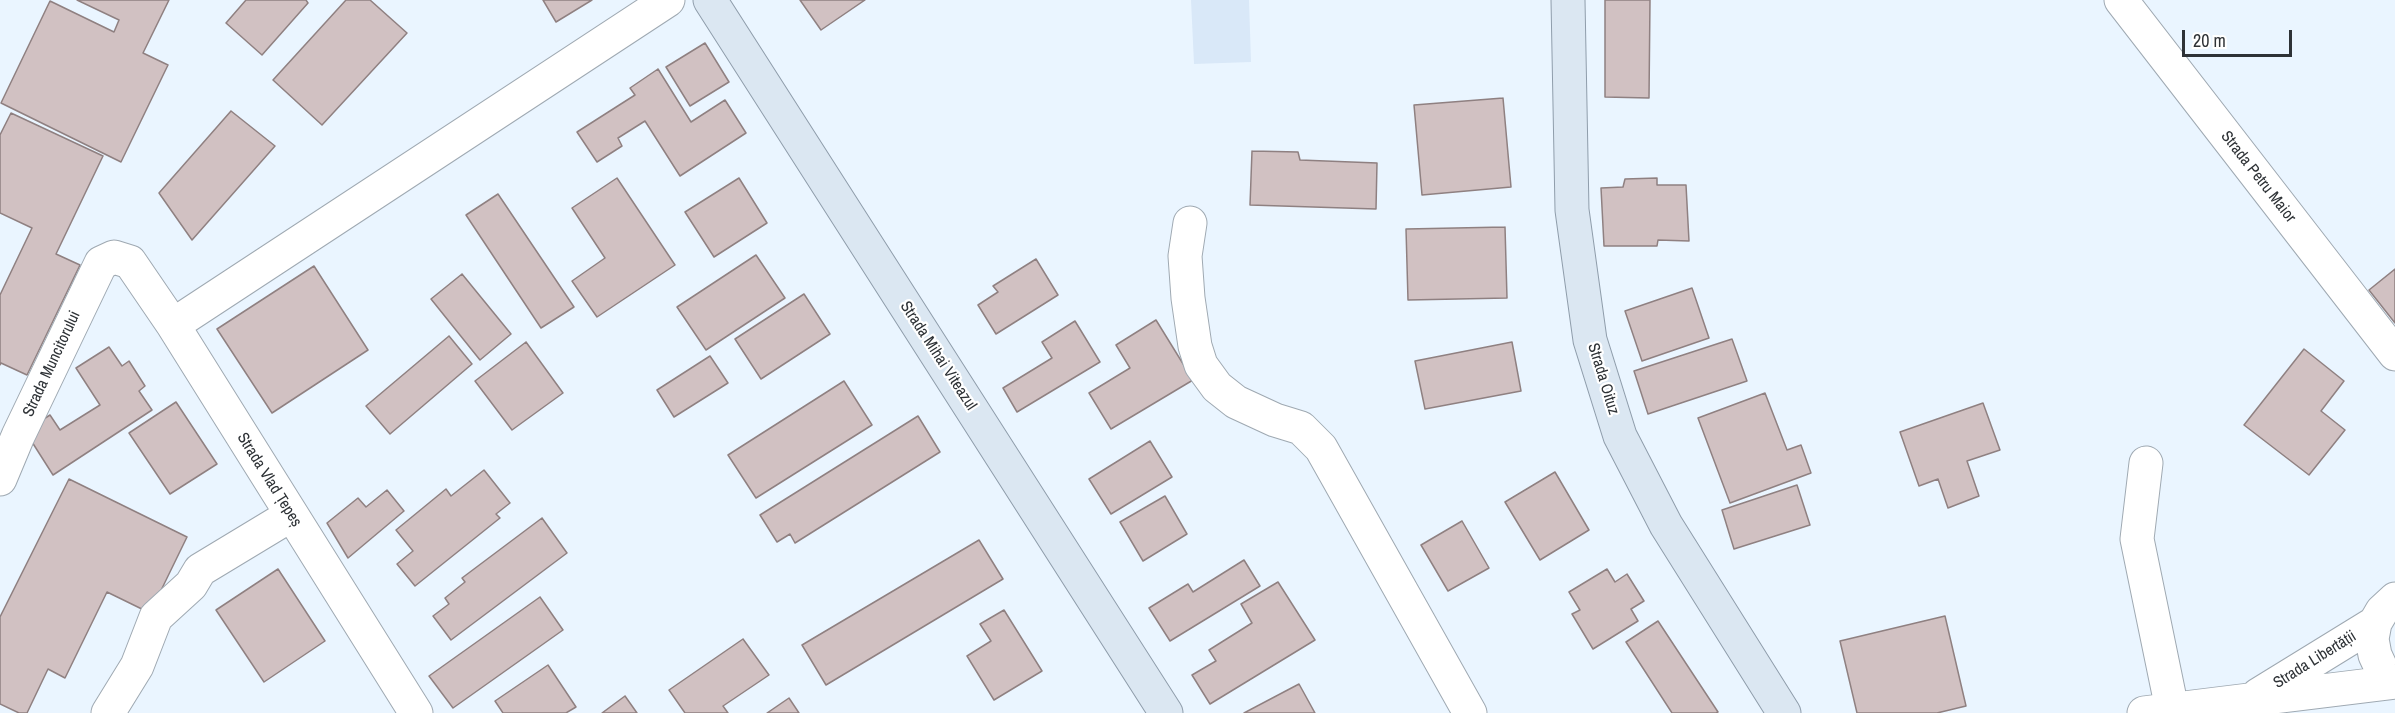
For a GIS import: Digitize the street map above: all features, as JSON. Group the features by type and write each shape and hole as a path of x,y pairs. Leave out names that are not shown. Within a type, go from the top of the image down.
{"main road":[{"name":"Strada Mihai Viteazul","path":"710,0 1166,713"},
{"name":"Strada Oituz","path":"1568,0 1572,210 1590,340 1620,436 1666,525 1784,713"}],"street":[{"path":"173,325 668,0"},
{"name":"Strada Petru Maior","path":"2121,0 2395,354"},
{"path":"1191,223 1185,256 1195,346 1201,365 1217,387 1236,402 1275,420 1300,428 1321,448 1470,713"},
{"name":"Strada Vlad Țepeș","path":"114,257 130,262 173,325 416,713"},
{"name":"Strada Muncitorului","path":"0,479 89,286 102,263 114,257"},
{"path":"2146,463 2137,539 2158,711"},
{"path":"108,713 136,666 156,617 191,585 200,570 291,515"},
{"path":"2389,604 2372,639 2375,656 2382,670 2395,682"},
{"name":"Strada Libertății","path":"2254,698 2389,604"},
{"name":"Strada Libertății","path":"2158,711 2395,682"}],"shaded area":[{"path":"1191,0 1249,0 1251,62 1194,64"}],"building":[{"path":"77,0 169,0 143,53 168,65 121,162 1,103 50,1 114,32 119,20"},
{"path":"246,0 306,0 308,3 262,55 226,23"},
{"path":"346,0 370,0 407,33 322,125 273,80"},
{"path":"543,0 592,0 556,22"},
{"path":"800,0 865,0 821,30"},
{"path":"1605,0 1650,0 1649,98 1605,97"},
{"path":"705,43 729,82 690,106 666,67"},
{"path":"658,69 691,122 725,100 746,133 680,176 645,121 618,138 622,146 597,162 577,132 635,95 630,88"},
{"path":"1503,98 1511,187 1422,195 1414,105"},
{"path":"231,111 275,146 192,240 159,193"},
{"path":"11,113 103,156 56,254 80,265 27,375 1,363 0,365 0,295 32,228 0,213 0,135"},
{"path":"1252,151 1298,152 1300,160 1377,163 1376,209 1250,205"},
{"path":"617,178 675,265 597,317 572,281 605,258 572,208"},
{"path":"739,178 767,223 714,257 685,212"},
{"path":"1657,178 1657,185 1686,185 1689,241 1658,240 1657,246 1604,246 1601,188 1623,187 1625,179"},
{"path":"498,194 574,307 541,328 466,215"},
{"path":"1505,227 1507,298 1408,300 1406,229"},
{"path":"756,255 785,298 706,350 677,307"},
{"path":"1036,259 1058,295 996,334 978,305 998,292 993,286"},
{"path":"314,266 368,350 272,413 217,329"},
{"path":"2395,269 2395,323 2369,290"},
{"path":"462,274 511,334 480,360 431,299"},
{"path":"1692,288 1709,338 1642,361 1625,311"},
{"path":"804,294 830,334 761,379 735,339"},
{"path":"1156,320 1193,380 1111,429 1089,393 1130,368 1116,345"},
{"path":"1075,321 1100,362 1017,412 1003,388 1052,358 1042,342"},
{"path":"449,336 472,364 390,434 366,406"},
{"path":"1732,339 1747,381 1648,414 1634,371"},
{"path":"526,342 563,393 512,430 475,381"},
{"path":"1512,342 1521,391 1425,409 1415,361"},
{"path":"109,347 122,366 129,361 145,386 139,391 152,410 53,475 25,431 50,415 60,430 100,405 76,368"},
{"path":"2304,349 2344,381 2321,411 2345,430 2309,475 2244,425"},
{"path":"710,356 728,383 674,417 657,390"},
{"path":"844,381 872,425 756,498 728,455"},
{"path":"1765,393 1787,450 1801,445 1811,473 1730,503 1698,418"},
{"path":"176,402 217,464 170,494 129,433"},
{"path":"1983,403 2000,450 1967,461 1979,496 1948,508 1938,479 1919,486 1900,432"},
{"path":"918,416 940,452 795,543 790,534 777,542 760,515"},
{"path":"1150,441 1172,477 1111,514 1089,479"},
{"path":"484,470 510,503 496,514 500,518 415,586 397,564 413,551 396,530 446,489 451,496"},
{"path":"1555,472 1589,530 1540,560 1505,502"},
{"path":"69,479 187,537 150,613 107,592 65,678 48,669 27,713 19,713 0,704 0,617"},
{"path":"1797,485 1810,525 1734,549 1722,510"},
{"path":"387,490 404,511 348,558 327,523 358,498 366,507"},
{"path":"1165,496 1187,534 1143,561 1120,522"},
{"path":"542,518 567,553 451,640 433,616 449,604 445,598 465,582 462,578"},
{"path":"1462,521 1489,568 1448,591 1421,545"},
{"path":"979,540 1003,579 826,685 802,645"},
{"path":"1244,560 1260,586 1170,641 1149,608 1188,584 1193,592"},
{"path":"278,569 325,641 264,682 216,610"},
{"path":"1607,569 1615,582 1627,574 1644,601 1631,609 1638,621 1593,649 1572,614 1580,610 1569,592"},
{"path":"1278,582 1315,640 1210,704 1192,675 1216,661 1209,650 1252,623 1241,604"},
{"path":"540,597 563,630 453,708 429,676"},
{"path":"1004,610 1042,671 994,700 967,656 991,641 980,624"},
{"path":"1945,616 1966,706 1937,713 1857,713 1840,641"},
{"path":"1658,621 1718,712 1672,713 1626,642"},
{"path":"743,639 769,675 723,706 728,713 685,713 669,690"},
{"path":"548,665 576,707 566,713 503,713 495,701"},
{"path":"1299,684 1315,713 1244,713"},
{"path":"625,696 637,713 602,713"},
{"path":"789,698 799,713 767,713"}]}
